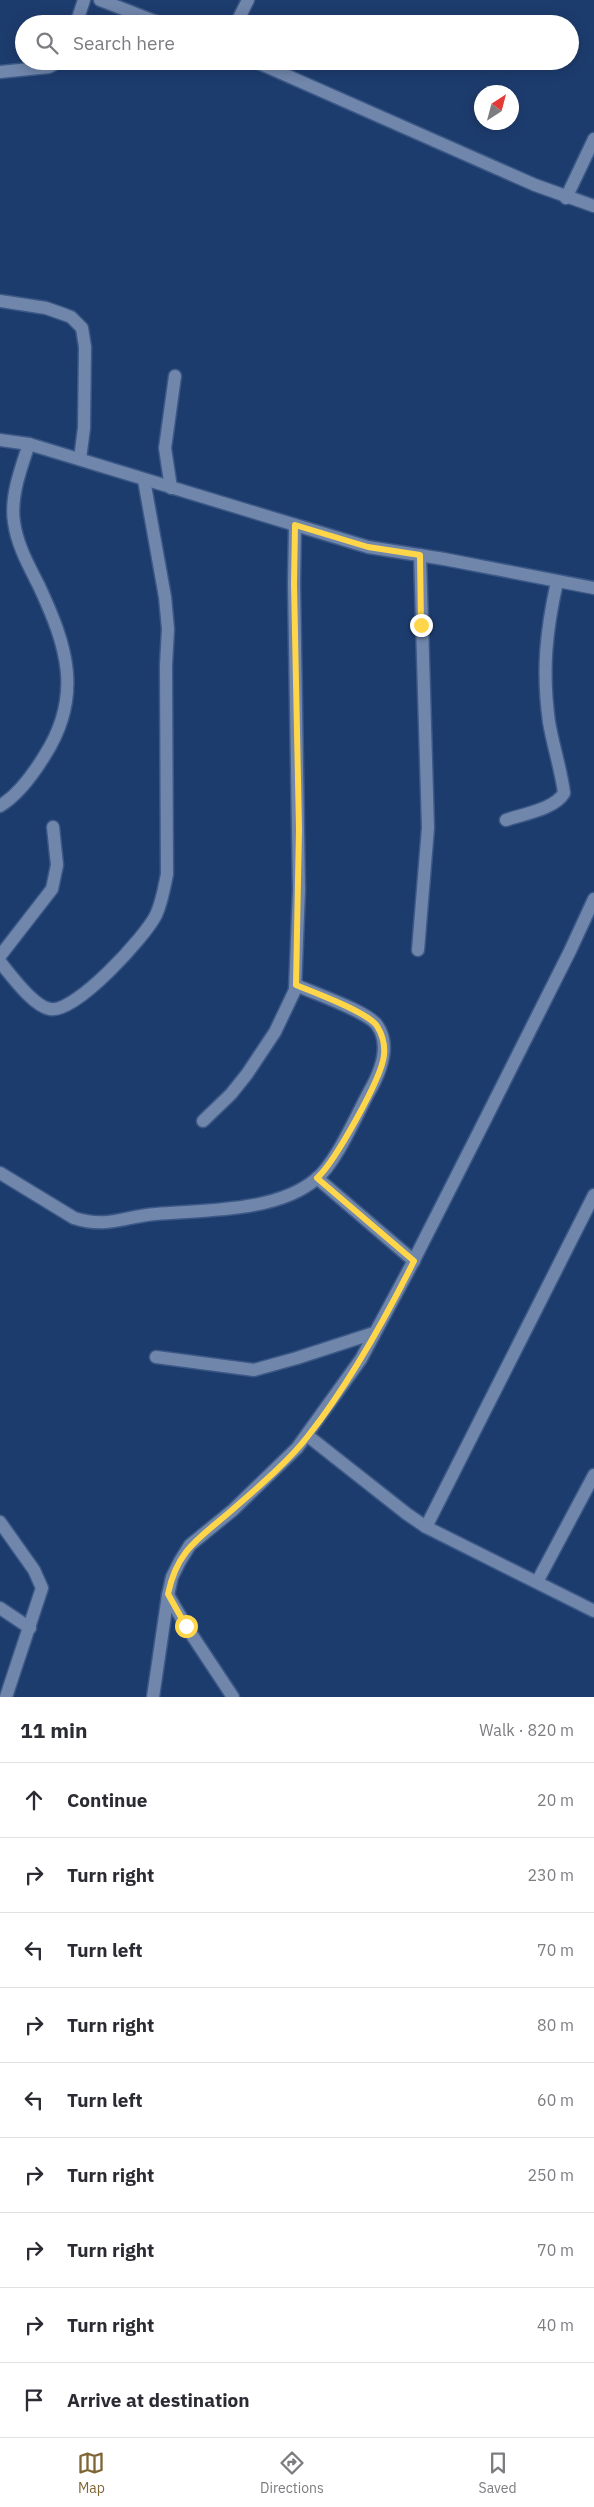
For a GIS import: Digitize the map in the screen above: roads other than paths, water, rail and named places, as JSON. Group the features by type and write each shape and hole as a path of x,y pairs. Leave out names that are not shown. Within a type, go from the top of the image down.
{"street":[{"path":"79,15 84,0"},
{"path":"100,0 126,4 146,15"},
{"path":"240,15 248,0"},
{"path":"0,72 24,70"},
{"path":"274,70 566,198 594,206"},
{"path":"566,198 594,139"},
{"path":"0,301 46,308 70,317 82,328 84,347 84,409 80,460"},
{"path":"171,488 165,448 175,376"},
{"path":"0,440 29,444 368,547 594,588"},
{"path":"0,806 13,796 41,761 56,738 68,701 64,656 58,629 26,561 14,524 15,492 29,444"},
{"path":"0,962 37,1002 51,1010 59,1009 77,999 121,960 144,934 155,916 163,896 166,874 168,629 164,588 144,480"},
{"path":"203,1121 231,1094 247,1074 285,1014 296,985 299,829 294,584 295,525"},
{"path":"418,950 428,828 420,555"},
{"path":"506,820 551,804 559,800 564,793 549,722 544,669 546,637 557,582"},
{"path":"0,956 52,889 58,865 53,827"},
{"path":"156,1696 168,1594 172,1577 190,1545 233,1510 308,1436 360,1359 414,1261 570,951 594,899"},
{"path":"0,1173 74,1218 84,1221 112,1223 146,1215 206,1212 296,1193 323,1173 345,1136 375,1081 384,1055 384,1042 376,1024 361,1014 296,985"},
{"path":"317,1178 414,1261"},
{"path":"426,1527 594,1195"},
{"path":"156,1356 254,1370 374,1333"},
{"path":"308,1436 406,1514 426,1527 594,1611"},
{"path":"537,1582 594,1475"},
{"path":"0,1522 41,1583 40,1594 30,1628 6,1697"},
{"path":"168,1594 186,1626 233,1697"},
{"path":"0,1608 30,1628"}]}
